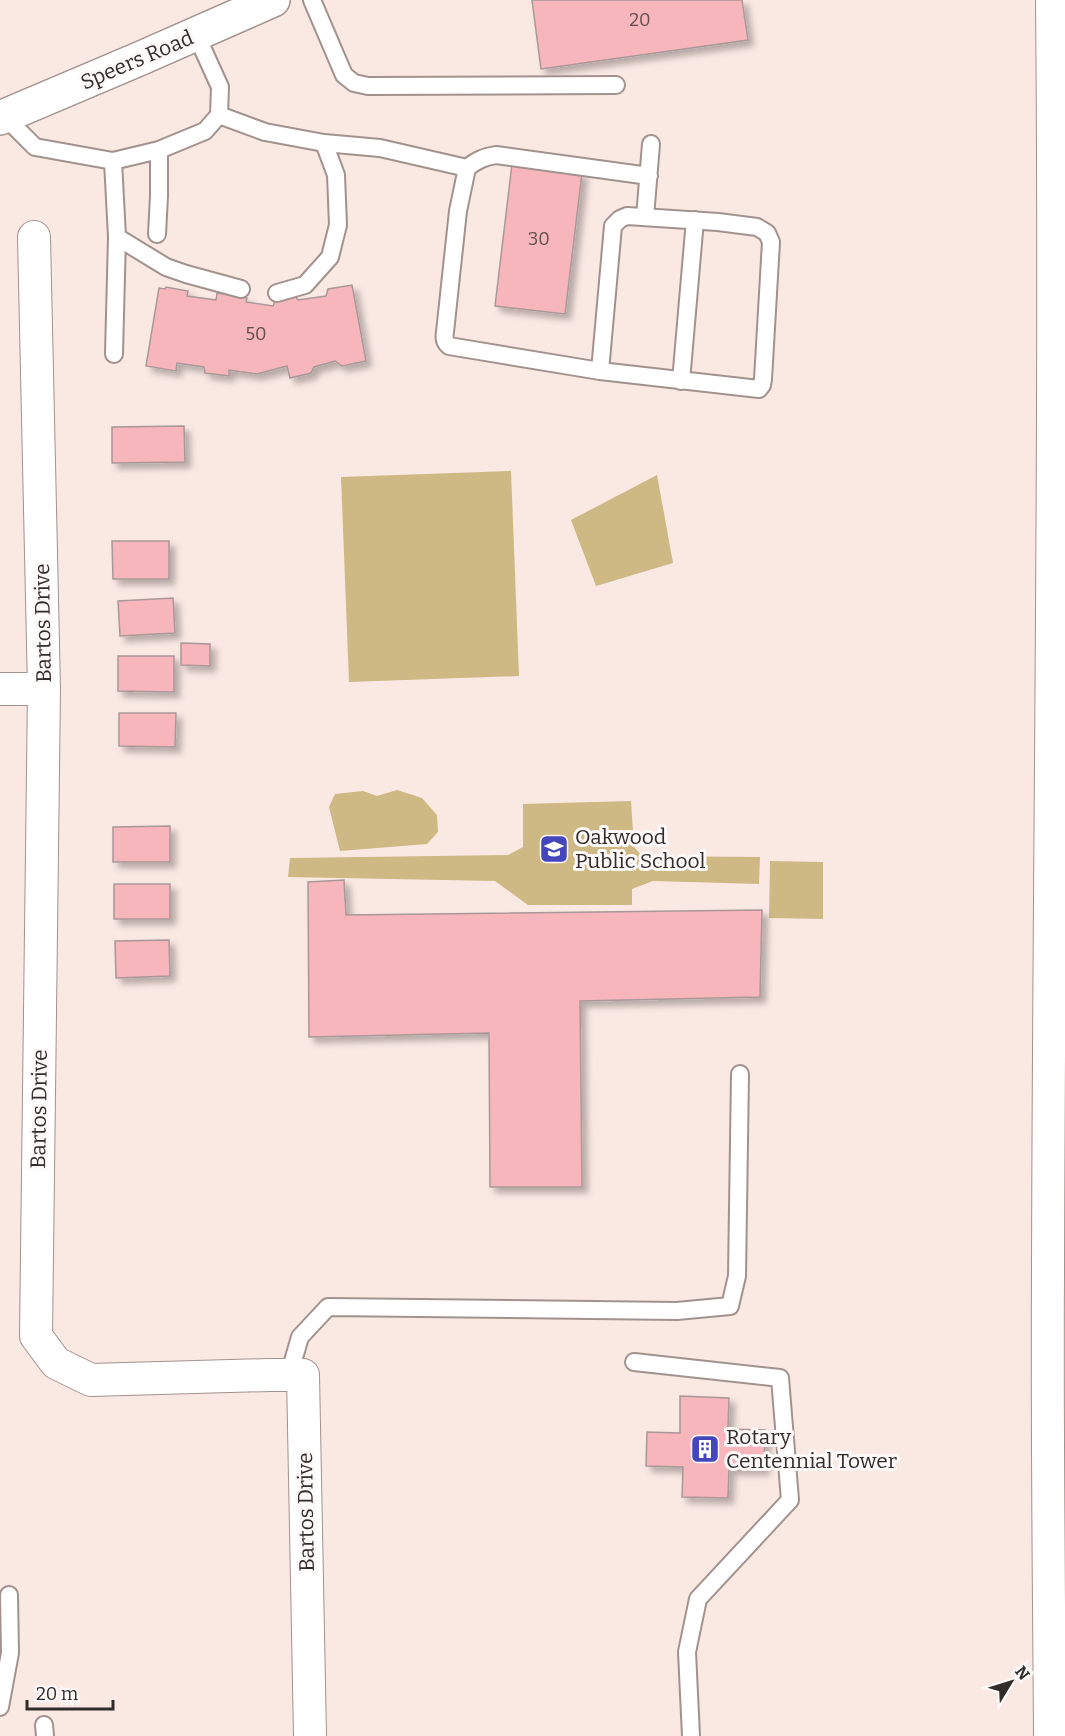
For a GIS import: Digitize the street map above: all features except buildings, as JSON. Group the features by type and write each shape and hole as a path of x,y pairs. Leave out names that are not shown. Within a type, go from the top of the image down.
{"main road":[{"name":"Speers Road","path":"2,117 273,0"}],"street":[{"path":"1050,1736 1056,1275 1059,131 1052,0"},
{"name":"Bartos Drive","path":"34,237 44,689 36,1336 56,1363 91,1380 303,1375 310,1736"},
{"path":"0,689 44,689"}],"lane":[{"path":"312,0 344,75 354,83 368,86 616,85"},
{"path":"2,117 35,147 113,161 159,150 205,131 219,115 220,87 196,34"},
{"path":"219,115 265,132 324,143 380,148 467,168"},
{"path":"277,292 304,285 330,257 338,225 336,175 324,143"},
{"path":"645,217 651,144"},
{"path":"157,234 159,150"},
{"path":"600,371 614,226 620,219 627,216 695,220 757,227 768,233 771,242 761,387 755,389 600,371 449,345 444,338 458,211 467,168 478,159 496,155 649,176"},
{"path":"113,161 117,237 114,354"},
{"path":"681,381 695,220"},
{"path":"117,237 166,267 241,289"},
{"path":"289,1375 300,1337 328,1307 676,1311 730,1306 737,1276 740,1074"},
{"path":"634,1362 780,1378 790,1500 698,1599 687,1652 691,1736"},
{"path":"0,1707 10,1653 9,1596"}],"shaded area":[{"path":"511,471 519,676 349,682 341,477"},
{"path":"657,475 673,563 596,586 571,520"},
{"path":"397,790 422,798 437,815 438,832 427,844 340,851 329,807 335,794 363,791 377,796"},
{"path":"631,801 634,847 642,856 760,857 759,884 653,881 632,889 632,905 528,905 495,881 288,877 290,858 508,855 523,847 523,804"},
{"path":"770,861 823,862 823,919 769,918"}],"place":[{"name":"Oakwood Public School","path":"554,849"},
{"name":"Rotary Centennial Tower","path":"705,1449"}]}
